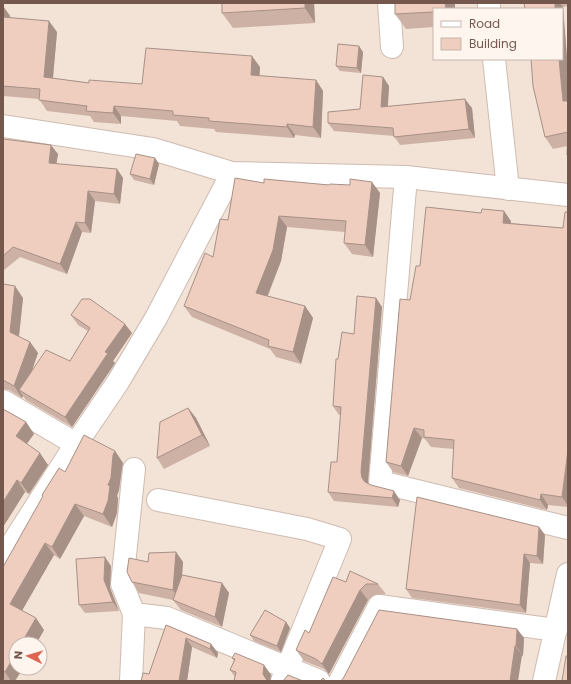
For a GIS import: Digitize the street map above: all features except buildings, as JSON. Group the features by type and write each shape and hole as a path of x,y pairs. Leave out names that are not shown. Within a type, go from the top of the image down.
{"street":[{"path":"389,3 392,47"},
{"path":"494,60 508,189"},
{"path":"3,126 152,149 232,173 406,177 568,195"},
{"path":"3,558 76,444 118,382 156,318 232,173"},
{"path":"406,177 380,482 568,528"},
{"path":"3,401 76,444"},
{"path":"131,681 134,614 122,584 134,469"},
{"path":"158,500 307,529 340,539 285,674"},
{"path":"544,681 560,626 568,574"},
{"path":"340,681 379,606 560,626"},
{"path":"134,614 167,618 285,674 319,681"}],"shaded area":[{"path":"3,3 568,3 568,681 3,681"}]}
